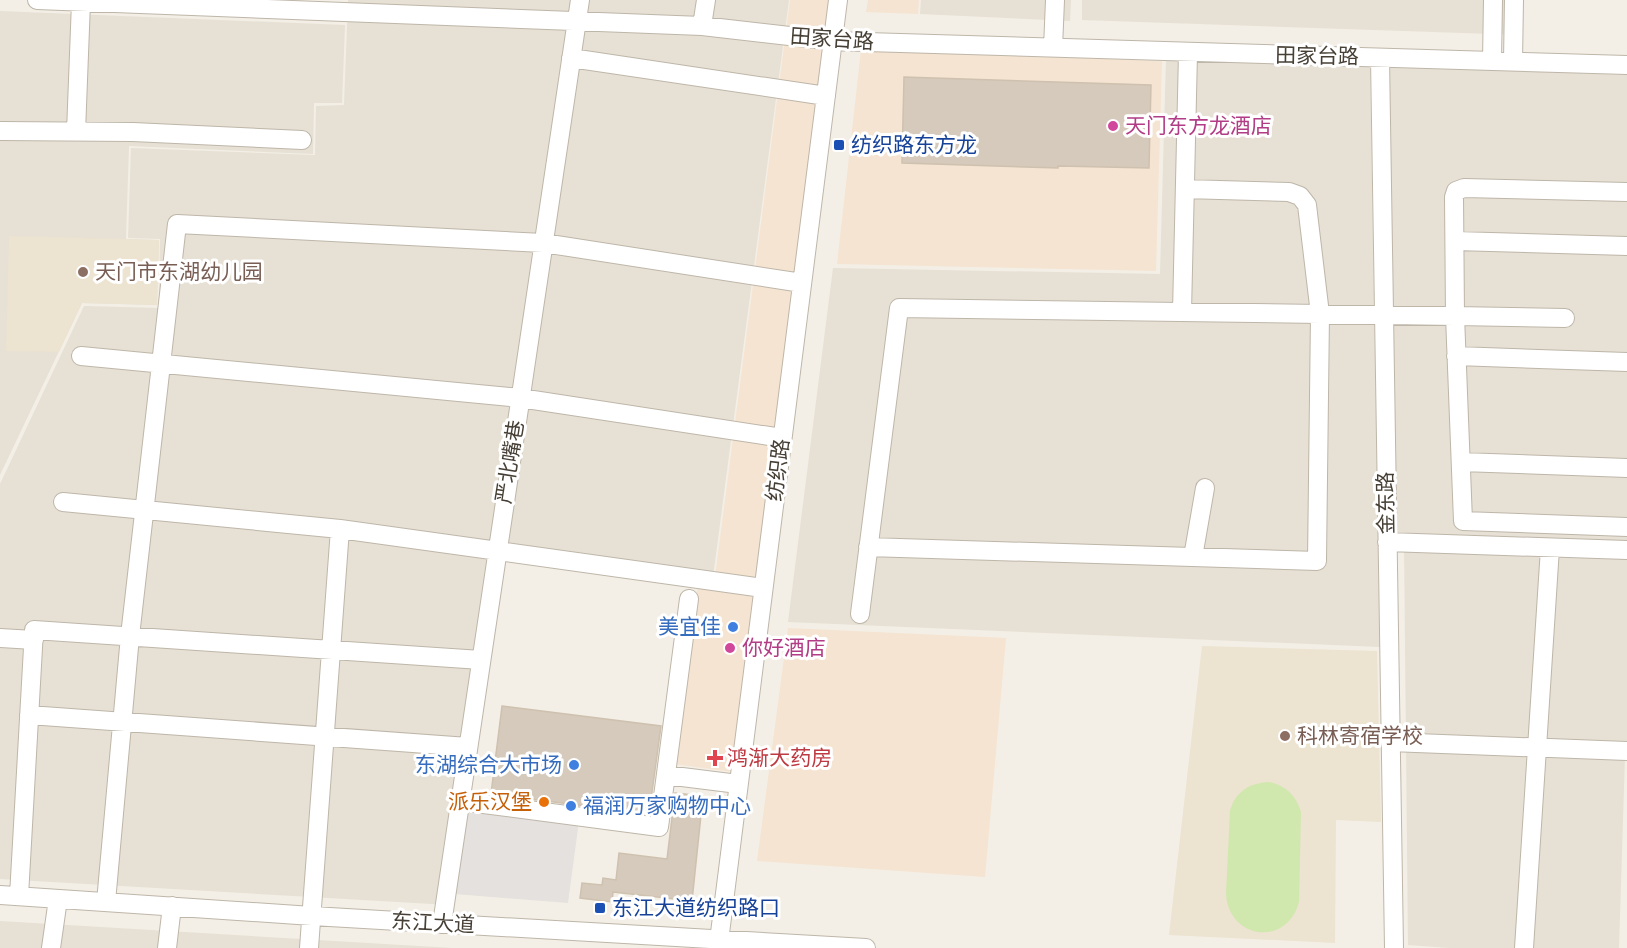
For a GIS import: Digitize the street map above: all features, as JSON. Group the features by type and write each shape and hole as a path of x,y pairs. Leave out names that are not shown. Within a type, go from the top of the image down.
{"street":[{"name":"田家台路","path":"37,0 702,26 833,41 1627,64"},
{"name":"严北嘴巷","path":"442,924 580,0"},
{"path":"702,26 706,0"},
{"name":"纺织路","path":"719,941 838,0"},
{"path":"1053,48 1055,0"},
{"path":"1492,61 1493,0"},
{"path":"1513,61 1514,0"},
{"path":"76,132 81,2"},
{"path":"1182,312 1188,53"},
{"path":"571,58 826,96"},
{"name":"金东路","path":"1380,58 1394,948"},
{"path":"0,131 133,132 302,141"},
{"path":"1627,192 1464,188 1456,191 1454,197 1456,356 1463,521 1627,527"},
{"path":"868,548 1317,561 1320,314 1307,205 1300,196 1289,192 1185,189"},
{"path":"106,902 143,510 177,224 543,243 802,283"},
{"path":"1455,241 1627,246"},
{"path":"860,614 899,308 1565,318"},
{"path":"81,356 520,398 782,438"},
{"path":"1456,356 1627,362"},
{"path":"1461,462 1627,468"},
{"path":"1193,557 1205,488"},
{"path":"63,502 340,530 763,588"},
{"path":"309,948 340,530"},
{"path":"1387,542 1627,550"},
{"path":"1524,948 1550,548"},
{"path":"460,801 659,827 689,599"},
{"path":"19,896 34,630 481,660"},
{"path":"0,638 34,640"},
{"path":"29,716 468,747"},
{"path":"1390,742 1627,751"},
{"path":"666,775 738,784"},
{"name":"东江大道","path":"0,895 442,924 620,941 719,941 752,945 866,948"},
{"path":"51,948 58,899"},
{"path":"167,948 172,906"}],"shaded area":[{"path":"348,0 789,0 713,577 503,549 450,905 0,879 0,484 84,306 159,308 160,239 128,238 131,148 315,155 316,106 344,105"},
{"path":"790,0 830,0 756,583 715,577"},
{"path":"868,0 919,0 918,14 866,12"},
{"path":"921,0 1071,0 1070,21 920,14"},
{"path":"1082,0 1523,0 1523,35 1082,20"},
{"path":"0,11 345,25 342,103 314,103 313,154 129,146 126,239 159,240 157,305 82,303 0,475"},
{"path":"861,50 1162,61 1156,271 837,264"},
{"path":"1166,58 1370,65 1380,647 788,622 833,268 1160,274"},
{"path":"1386,66 1627,75 1627,545 1396,536"},
{"name":"天门市东湖幼儿园","path":"9,236 159,240 157,305 82,303 59,352 6,351"},
{"path":"1404,545 1627,553 1627,755 1625,755 1619,948 1449,948 1408,945"},
{"path":"698,583 755,591 733,772 674,764"},
{"path":"788,628 1006,638 985,877 757,861"},
{"name":"科林寄宿学校","path":"1202,646 1377,651 1381,822 1336,820 1335,943 1169,935"},
{"path":"469,807 579,821 568,903 455,894"},
{"path":"0,921 452,948 0,948"}],"green space":[{"path":"1269,782 1289,792 1301,812 1299,902 1293,916 1283,926 1271,931 1259,932 1247,929 1237,921 1230,909 1226,894 1230,811 1235,799 1244,790 1255,784"}],"building":[{"path":"904,77 1151,85 1149,168 1058,166 1058,168 902,163"},
{"name":"东湖综合大市场","path":"502,706 661,726 649,814 491,794"},
{"path":"675,793 703,796 692,901 613,892 612,902 580,898 582,883 602,885 603,878 616,880 619,853 667,859"}],"place":[{"name":"天门东方龙酒店","path":"1113,126"},
{"name":"纺织路东方龙","path":"839,145"},
{"name":"天门市东湖幼儿园","path":"83,272"},
{"name":"美宜佳","path":"733,627"},
{"name":"你好酒店","path":"730,648"},
{"name":"科林寄宿学校","path":"1285,736"},
{"name":"鸿渐大药房","path":"715,758"},
{"name":"东湖综合大市场","path":"574,765"},
{"name":"派乐汉堡","path":"544,802"},
{"name":"福润万家购物中心","path":"571,806"},
{"name":"东江大道纺织路口","path":"600,908"}]}
